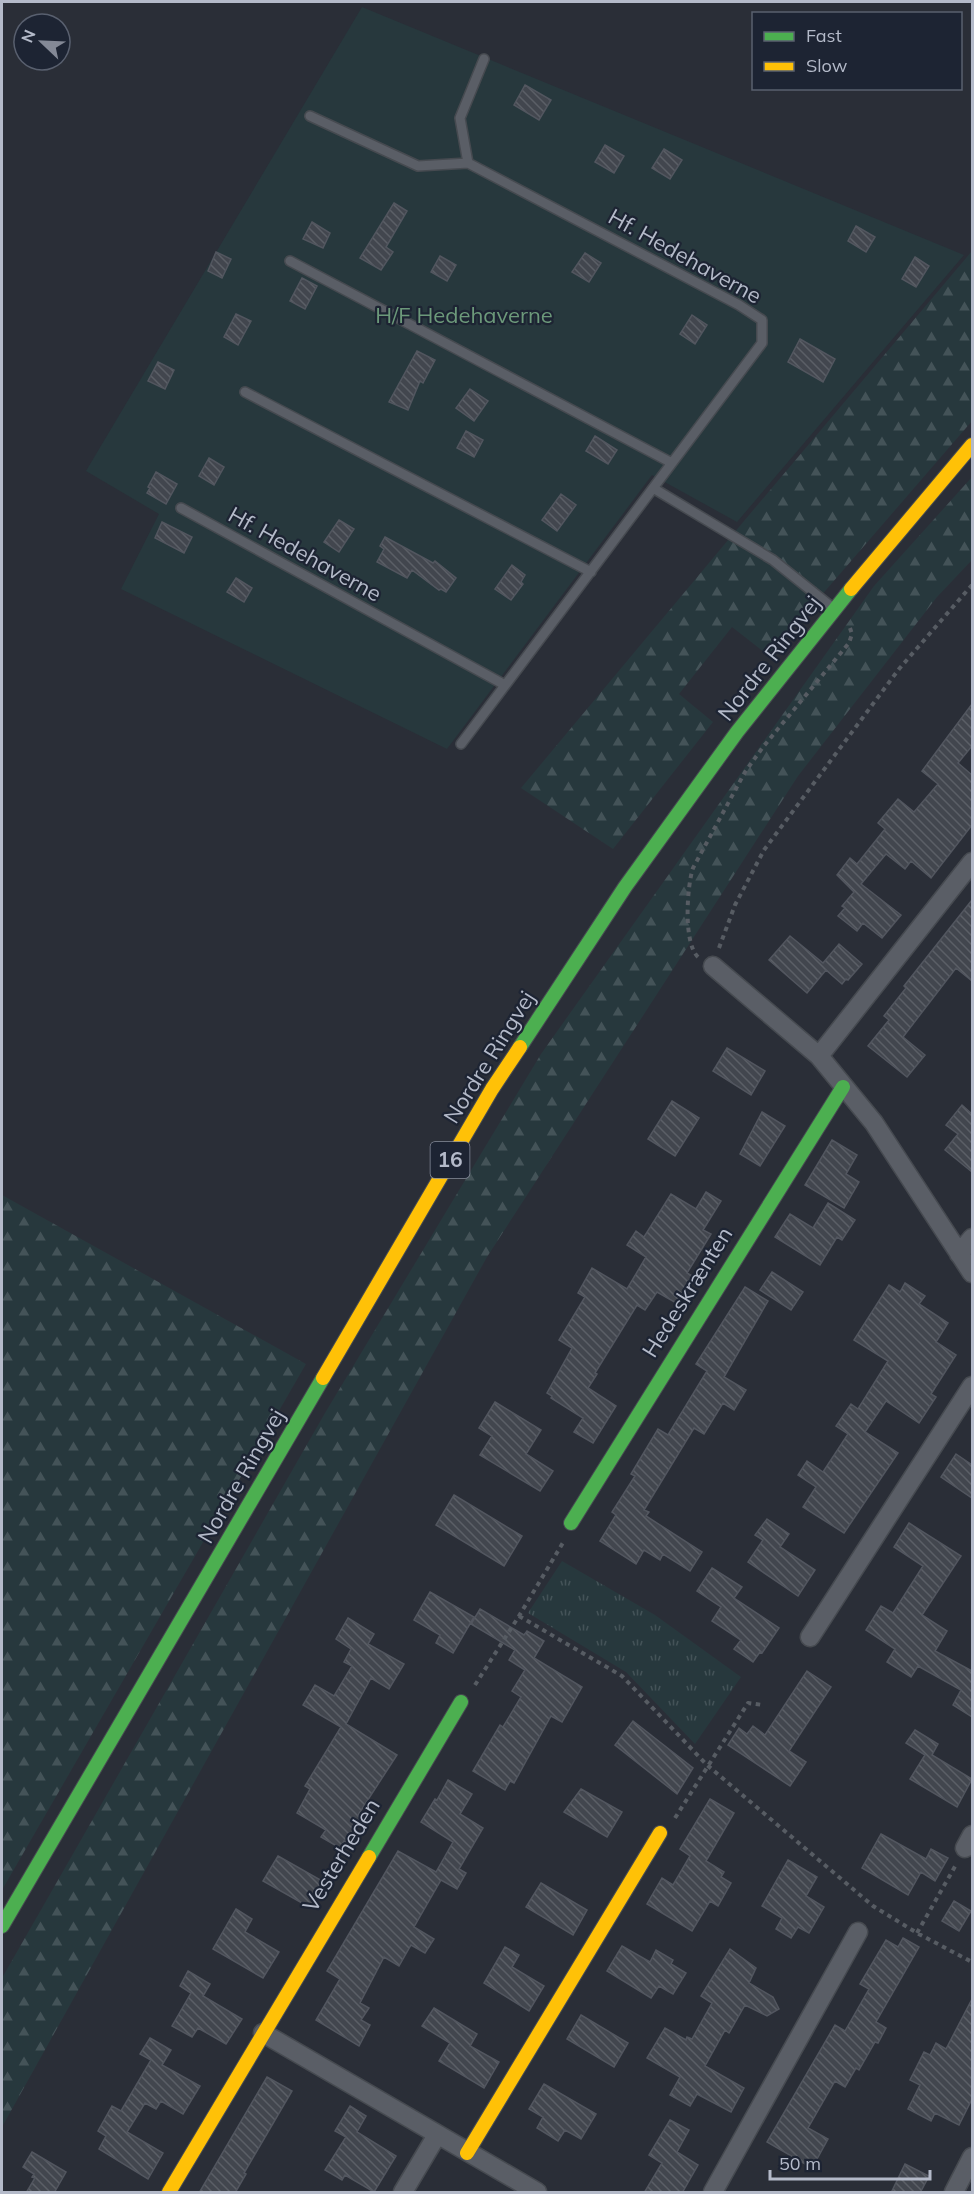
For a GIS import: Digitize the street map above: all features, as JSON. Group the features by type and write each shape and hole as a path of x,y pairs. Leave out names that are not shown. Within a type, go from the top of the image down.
{"main road":[{"name":"Nordre Ringvej","path":"2,1926 492,1089 625,887 737,732 834,609 934,487 972,445"},
{"name":"Hedeskrænten","path":"571,1523 843,1087"},
{"name":"Vesterheden","path":"169,2193 461,1702"},
{"path":"467,2153 660,1833"}],"street":[{"path":"819,1056 972,862"},
{"path":"713,966 819,1056 874,1123 972,1273"},
{"path":"959,1254 972,1238"},
{"path":"810,1637 972,1386"},
{"path":"712,2193 858,1932"},
{"path":"263,2033 537,2193"},
{"path":"403,2193 437,2135"},
{"path":"954,2193 972,2157"}],"lane":[{"path":"310,116 418,166 468,163 460,118 484,59"},
{"name":"Hf. Hedehaverne","path":"461,744 762,343 762,320 740,305 468,163"},
{"path":"290,261 672,463"},
{"path":"245,392 591,572"},
{"path":"653,488 773,560 834,609"},
{"name":"Hf. Hedehaverne","path":"181,508 505,685"}],"path":[{"path":"834,609 850,628 852,634 849,643 745,772 689,879 688,934 693,953 713,966 735,905 764,850 899,669 972,585"},
{"path":"461,1702 479,1680 561,1548 571,1523"},
{"path":"519,1616 622,1676 707,1765 873,1906 917,1933 972,1962"},
{"path":"660,1833 672,1823 748,1703 763,1705"},
{"path":"917,1933 969,1841"}],"green space":[{"name":"H/F Hedehaverne","path":"362,7 964,255 737,522 652,475 447,749 121,589 159,514 86,471"},
{"path":"972,251 972,421 769,656 732,627 679,694 713,722 613,849 521,788 744,521"},
{"path":"972,477 972,560 937,597 798,776 487,1257 2,2127 2,1978 325,1413 541,1054 874,586"},
{"path":"2,1195 306,1364 2,1890"},
{"path":"562,1561 655,1615 741,1677 695,1744 626,1672 528,1613"}],"building":[{"path":"525,85 551,100 539,120 514,105"},
{"path":"605,145 624,156 614,173 595,162"},
{"path":"664,149 682,160 670,179 652,168"},
{"path":"394,203 407,211 386,247 393,252 381,270 360,258"},
{"path":"312,222 330,233 323,248 303,239"},
{"path":"856,226 875,237 866,252 848,241"},
{"path":"216,252 231,259 222,278 208,271"},
{"path":"585,253 601,263 589,282 572,272"},
{"path":"440,256 456,265 447,281 431,272"},
{"path":"915,257 929,266 916,287 902,279"},
{"path":"302,278 317,286 305,309 290,301"},
{"path":"236,314 251,321 238,345 224,337"},
{"path":"692,315 707,325 695,344 680,334"},
{"path":"800,339 835,359 823,382 788,362"},
{"path":"417,351 435,360 423,383 420,381 408,410 389,402"},
{"path":"158,362 174,370 165,389 148,381"},
{"path":"470,389 488,401 474,421 456,408"},
{"path":"466,431 483,440 474,457 457,448"},
{"path":"595,436 617,450 608,464 586,451"},
{"path":"209,458 224,467 214,485 199,476"},
{"path":"156,472 177,484 166,504 147,493"},
{"path":"561,494 576,505 557,531 542,520"},
{"path":"339,520 354,529 339,552 324,542"},
{"path":"162,522 192,537 184,553 155,538"},
{"path":"385,537 433,563 435,561 456,578 446,592 439,590 412,570 407,578 377,562 384,549 380,546"},
{"path":"512,565 525,575 521,582 523,584 511,600 495,589"},
{"path":"236,578 252,588 244,602 227,592"},
{"path":"972,704 972,746 958,763 972,775 972,825 931,878 911,861 905,869 886,854 861,884 901,915 882,938 863,923 857,931 838,916 845,908 842,906 854,892 837,875 850,858 857,864 885,829 878,823 898,799 914,812 938,784 922,771"},
{"path":"972,900 972,981 956,968 903,1037 925,1055 907,1077 868,1046 889,1020 884,1016 906,988 904,986"},
{"path":"790,936 823,963 839,944 862,964 842,984 826,970 807,993 769,960"},
{"path":"727,1048 765,1071 751,1095 713,1071"},
{"path":"672,1101 699,1118 675,1156 648,1139"},
{"path":"962,1105 972,1114 972,1172 945,1150 958,1134 946,1125"},
{"path":"762,1112 785,1126 760,1166 740,1154"},
{"path":"832,1140 857,1155 846,1174 859,1182 844,1208 805,1185"},
{"path":"706,1192 721,1201 703,1230 711,1234 687,1273 694,1277 678,1304 657,1292 645,1310 637,1305 588,1388 616,1406 593,1443 574,1432 583,1418 551,1398 552,1396 547,1393 572,1348 559,1340 585,1297 578,1293 592,1268 627,1289 646,1257 627,1245 636,1231 644,1237 671,1194 696,1209"},
{"path":"828,1203 855,1220 842,1240 837,1237 820,1265 775,1237 790,1214 813,1228"},
{"path":"772,1272 803,1292 791,1310 760,1290"},
{"path":"905,1283 925,1296 919,1304 948,1323 936,1342 956,1355 931,1394 936,1397 919,1423 886,1401 865,1432 898,1453 844,1533 803,1507 816,1487 798,1475 807,1461 823,1472 848,1434 836,1426 851,1404 858,1409 888,1361 854,1340 889,1285 900,1292"},
{"path":"745,1287 768,1301 724,1377 746,1390 734,1410 723,1403 704,1434 694,1428 644,1510 649,1512 646,1516 702,1552 690,1571 663,1554 660,1560 644,1550 636,1564 600,1541 616,1515 612,1512 635,1476 631,1474 658,1429 668,1435 707,1371 696,1364"},
{"path":"495,1402 541,1430 526,1454 553,1471 540,1491 480,1455 492,1436 479,1428"},
{"path":"956,1454 972,1465 972,1498 941,1477"},
{"path":"454,1495 522,1536 504,1566 436,1525"},
{"path":"767,1519 789,1534 780,1547 815,1570 798,1596 748,1562 763,1540 755,1535"},
{"path":"909,1523 961,1556 922,1615 947,1631 935,1651 972,1671 972,1717 953,1705 961,1690 918,1666 911,1677 887,1662 895,1649 866,1630 881,1606 893,1613 923,1566 894,1547"},
{"path":"712,1568 742,1587 734,1598 779,1628 753,1662 734,1649 741,1640 712,1621 721,1607 697,1591"},
{"path":"430,1592 474,1617 453,1653 436,1643 440,1635 414,1620"},
{"path":"480,1609 524,1635 527,1631 544,1641 534,1658 582,1687 562,1722 551,1716 514,1783 510,1781 505,1790 473,1771 500,1725 503,1727 521,1697 512,1691 525,1670 509,1660 515,1650 471,1624"},
{"path":"348,1618 374,1634 368,1644 404,1664 389,1689 371,1678 346,1724 397,1755 358,1815 361,1817 346,1842 344,1841 340,1848 321,1837 326,1830 297,1813 310,1789 305,1786 341,1727 303,1705 315,1685 334,1696 352,1666 344,1662 351,1649 336,1639"},
{"path":"807,1671 831,1687 789,1751 806,1762 790,1786 728,1745 739,1728 747,1734 753,1726 765,1735"},
{"path":"633,1721 693,1768 677,1794 615,1745"},
{"path":"915,1730 938,1744 932,1755 972,1779 957,1807 910,1779 925,1755 906,1743"},
{"path":"448,1780 472,1794 460,1814 483,1828 459,1869 466,1873 457,1889 441,1880 414,1927 434,1939 425,1953 411,1945 399,1966 384,1957 360,2003 369,2008 361,2020 370,2025 359,2046 316,2020 340,1979 327,1971 398,1851 436,1872 453,1842 421,1822"},
{"path":"581,1789 622,1812 607,1837 564,1812"},
{"path":"710,1799 734,1813 706,1861 724,1872 721,1877 731,1883 718,1906 710,1901 692,1931 647,1904 662,1878 673,1885 690,1856 680,1849"},
{"path":"881,1834 926,1859 931,1849 948,1858 935,1881 921,1872 908,1895 862,1868"},
{"path":"278,1856 324,1882 309,1907 263,1881"},
{"path":"788,1860 817,1877 806,1896 824,1907 809,1933 798,1927 791,1938 776,1929 782,1918 762,1906"},
{"path":"541,1883 587,1910 573,1935 526,1907"},
{"path":"954,1901 971,1911 959,1931 942,1921"},
{"path":"236,1909 252,1919 245,1932 279,1952 263,1978 213,1949"},
{"path":"903,1938 919,1947 876,2022 886,2028 878,2043 875,2042 859,2070 856,2068 845,2087 835,2081 808,2128 828,2139 812,2168 767,2142 835,2025 845,2031 869,1989 860,1984 886,1940 898,1947"},
{"path":"622,1946 650,1962 656,1950 673,1960 671,1964 686,1973 673,1994 659,1986 651,1998 607,1971"},
{"path":"505,1947 519,1955 512,1967 544,1986 529,2011 484,1983"},
{"path":"730,1949 756,1968 749,1983 773,1997 779,2009 767,2016 745,2005 729,2033 725,2030 705,2066 744,2088 731,2112 697,2094 690,2106 670,2095 680,2077 647,2058 665,2028 686,2040 687,2037 692,2039 712,2003 701,1996"},
{"path":"188,1971 210,1984 203,1996 242,2019 226,2044 198,2028 192,2037 172,2026 191,1993 180,1986"},
{"path":"972,1999 972,2099 959,2125 935,2113 931,2121 908,2109 920,2085 910,2080 924,2052 930,2055 936,2043 946,2049"},
{"path":"434,2008 477,2034 470,2046 499,2062 484,2088 439,2061 450,2043 422,2026"},
{"path":"581,2015 628,2043 614,2067 567,2039"},
{"path":"150,2038 171,2050 162,2065 200,2086 183,2114 161,2101 156,2109 145,2103 127,2132 163,2153 148,2179 99,2149 106,2136 98,2131 112,2106 121,2111 151,2060 140,2054"},
{"path":"267,2077 292,2091 244,2173 246,2174 235,2193 199,2193"},
{"path":"544,2084 596,2114 581,2139 565,2130 558,2141 537,2128 543,2117 529,2109"},
{"path":"350,2106 366,2116 357,2132 396,2156 374,2192 345,2175 342,2180 325,2170 346,2137 335,2131"},
{"path":"670,2120 689,2130 677,2152 698,2165 682,2193 644,2193 662,2163 649,2155"},
{"path":"32,2152 66,2172 54,2193 26,2193 35,2178 32,2177 34,2174 23,2167"},
{"path":"905,2164 929,2176 920,2193 891,2193"}],"traffic: fast":[{"path":"520,1047 625,887 737,732 851,589"},
{"path":"571,1523 843,1087"},
{"path":"2,1926 323,1378"},
{"path":"369,1857 461,1702"}],"traffic: slow":[{"path":"851,589 972,445"},
{"path":"323,1378 492,1089 520,1047"},
{"path":"467,2153 660,1833"},
{"path":"169,2192 369,1857"}]}
